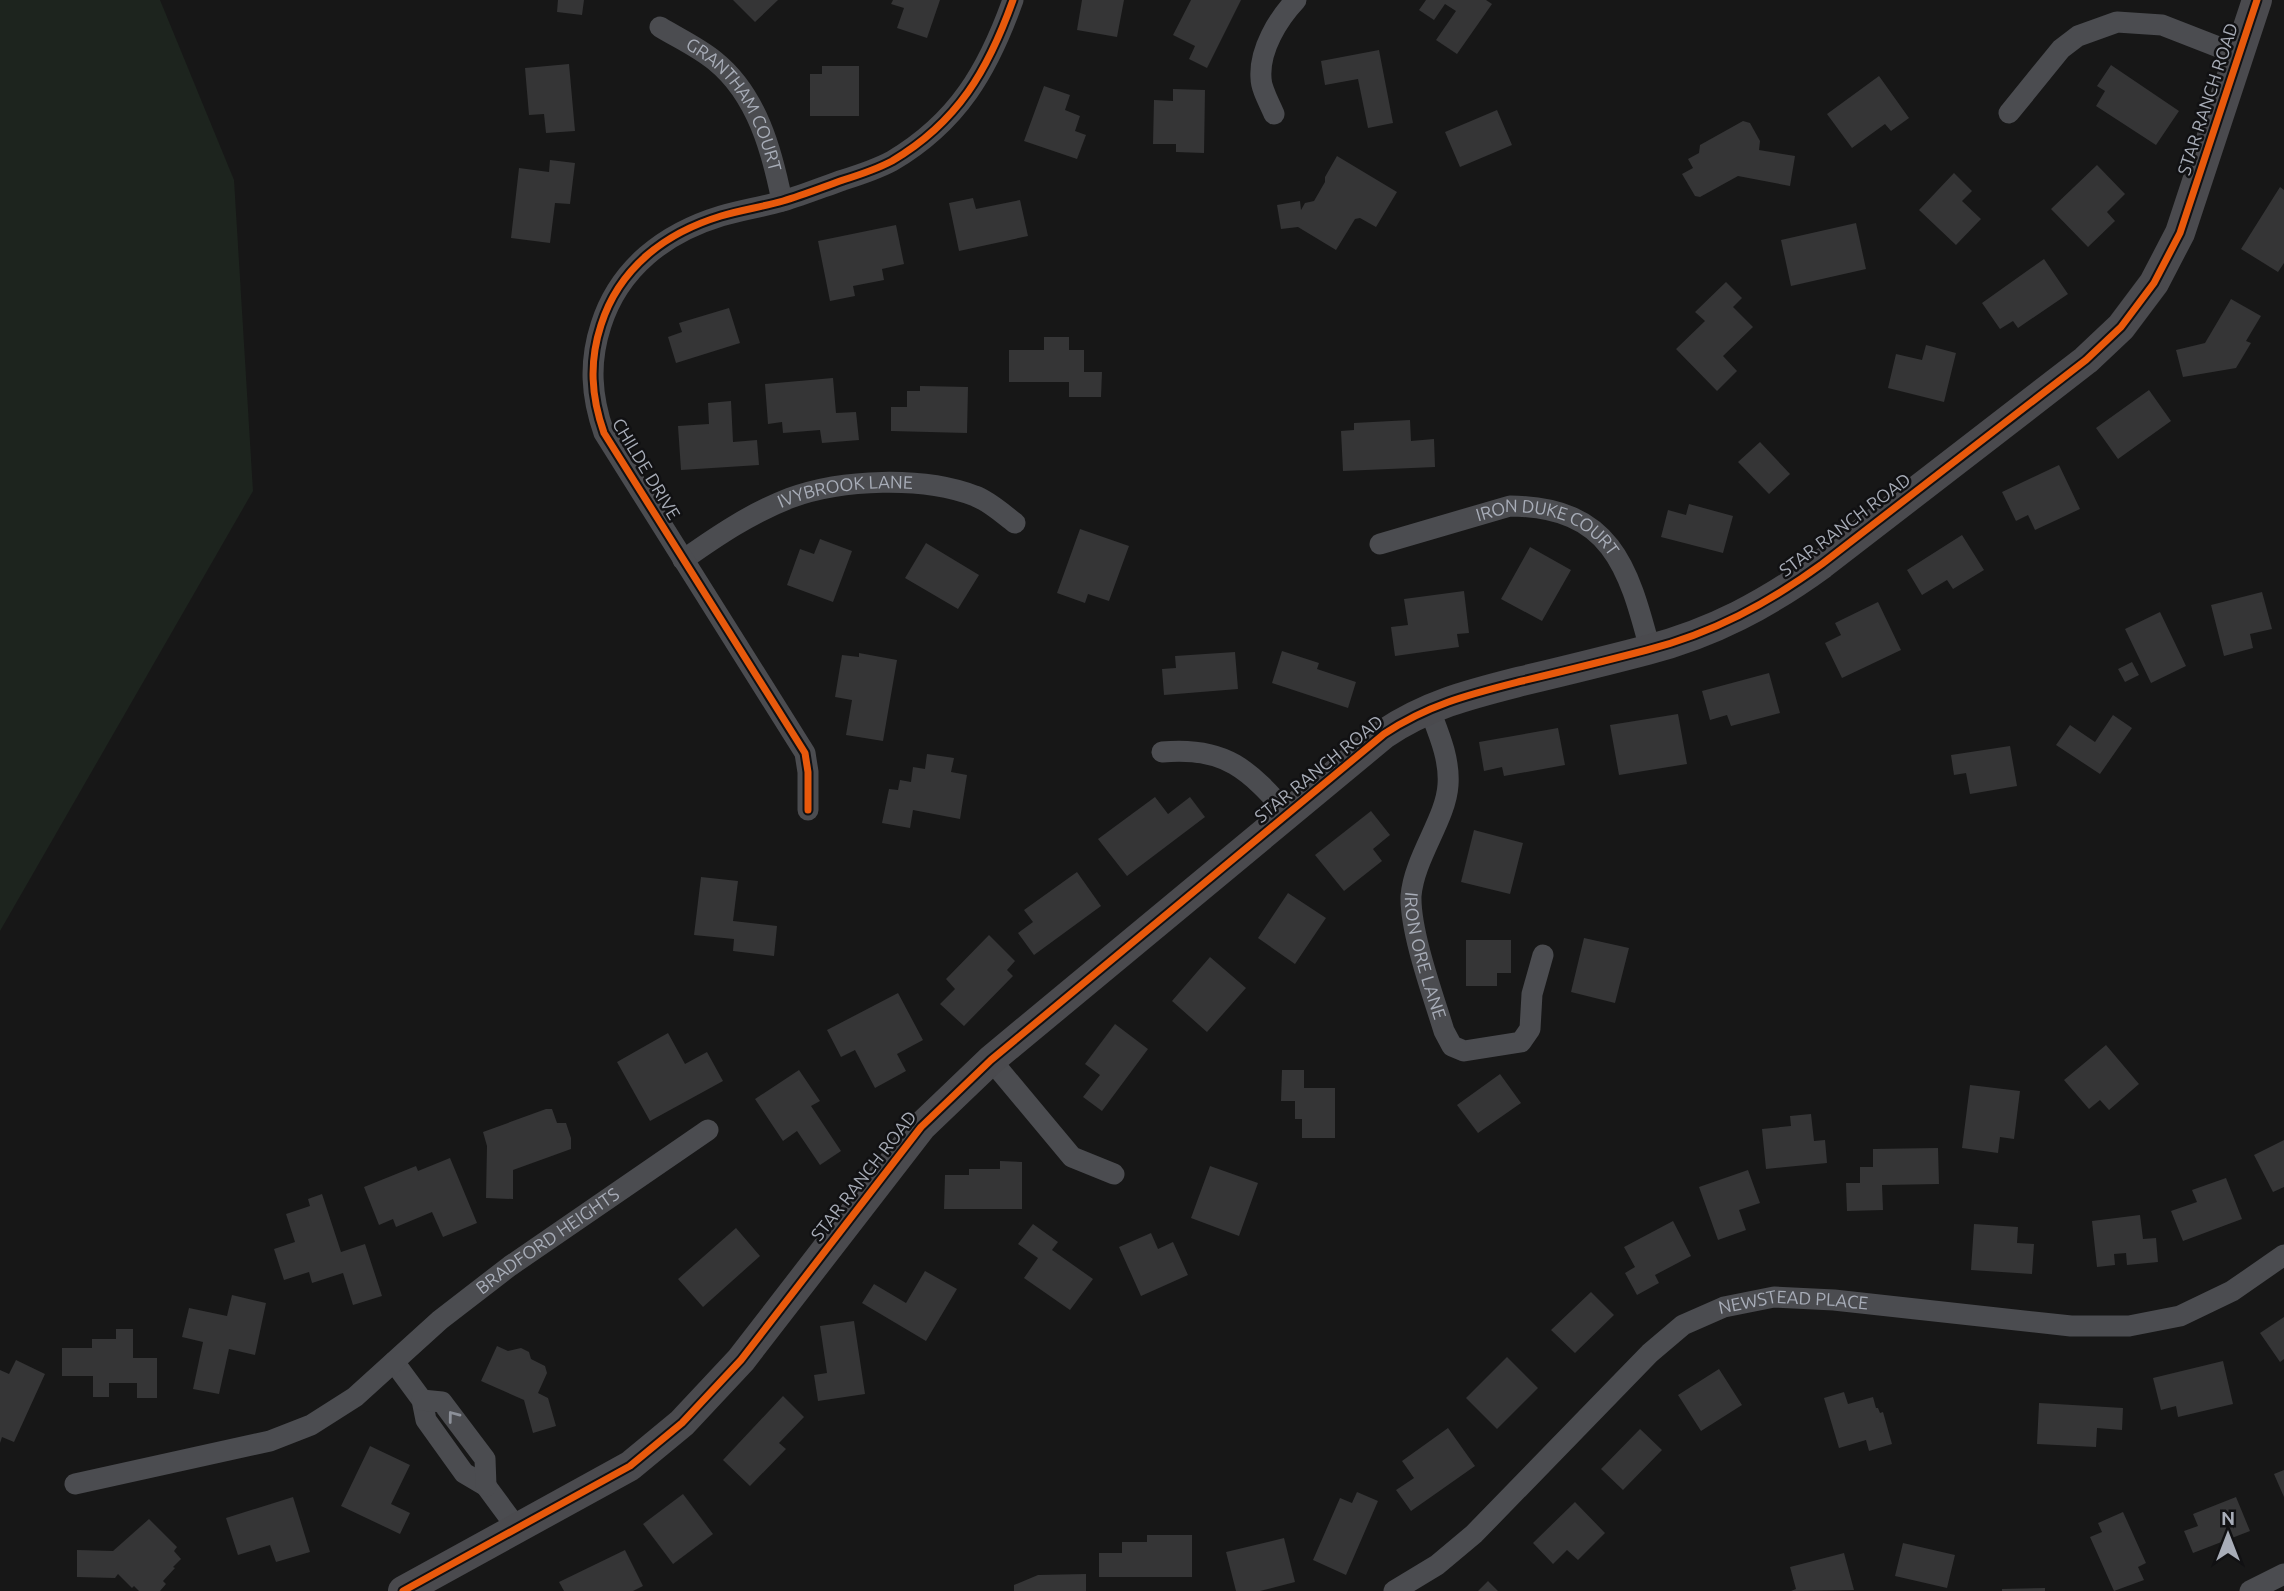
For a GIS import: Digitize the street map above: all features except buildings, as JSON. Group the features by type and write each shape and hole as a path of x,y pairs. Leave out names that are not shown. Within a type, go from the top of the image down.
{"street":[{"name":"CHILDE DRIVE","path":"808,810 805,753 604,433 595,405 592,376 598,334 616,291 630,270 649,252 693,225 722,215 782,201 889,162 916,145 978,80 1013,0"},
{"path":"1274,114 1260,79 1264,56 1274,30 1296,0"},
{"name":"STAR RANCH ROAD","path":"403,1591 630,1466 682,1423 741,1360 920,1127 991,1060 1384,734 1408,718 1455,698 1650,649 1735,619 1781,594 2086,360 2122,327 2154,283 2180,233 2257,0"},
{"path":"2008,113 2061,49 2078,36 2117,22 2162,25 2239,55"},
{"name":"GRANTHAM COURT","path":"660,27 718,63 737,85 761,127 773,159 782,201"},
{"name":"IVYBROOK LANE","path":"683,560 722,532 758,512 792,497 836,487 895,483 952,490 978,497 1015,523"},
{"name":"IRON DUKE COURT","path":"1380,544 1510,506 1531,506 1566,517 1597,534 1614,550 1634,591 1650,649"},
{"name":"IRON ORE LANE","path":"1429,708 1448,770 1448,788 1415,876 1411,896 1413,922 1444,1031 1452,1046 1464,1051 1521,1042 1530,1029 1532,994 1544,955"},
{"path":"1162,752 1200,751 1220,757 1242,768 1261,783 1289,815"},
{"path":"991,1060 1072,1157 1114,1174"},
{"name":"BRADFORD HEIGHTS","path":"75,1484 270,1441 311,1425 355,1397 440,1320 510,1266 708,1130"},
{"name":"NEWSTEAD PLACE","path":"1394,1591 1437,1565 1474,1535 1650,1353 1683,1325 1724,1307 1774,1297 1800,1298 2071,1326 2129,1326 2180,1316 2232,1291 2284,1255"},
{"path":"394,1362 422,1399 442,1402 475,1446 485,1460 486,1486 517,1528"},
{"path":"2250,1591 2284,1574"}],"shaded area":[{"path":"0,0 160,0 234,180 253,491 0,931"}],"cycle path":[{"path":"808,810 805,753 604,433 596,406 593,379 597,339 619,286 647,255 681,232 721,216 783,201 868,172 915,146 953,111 968,92 993,49 1013,0"},
{"path":"403,1591 630,1466 682,1423 741,1360 921,1127 991,1060 1384,734 1417,715 1451,701 1671,643 1739,616 1822,564 2086,360 2121,327 2154,283 2180,233 2257,0"}]}
